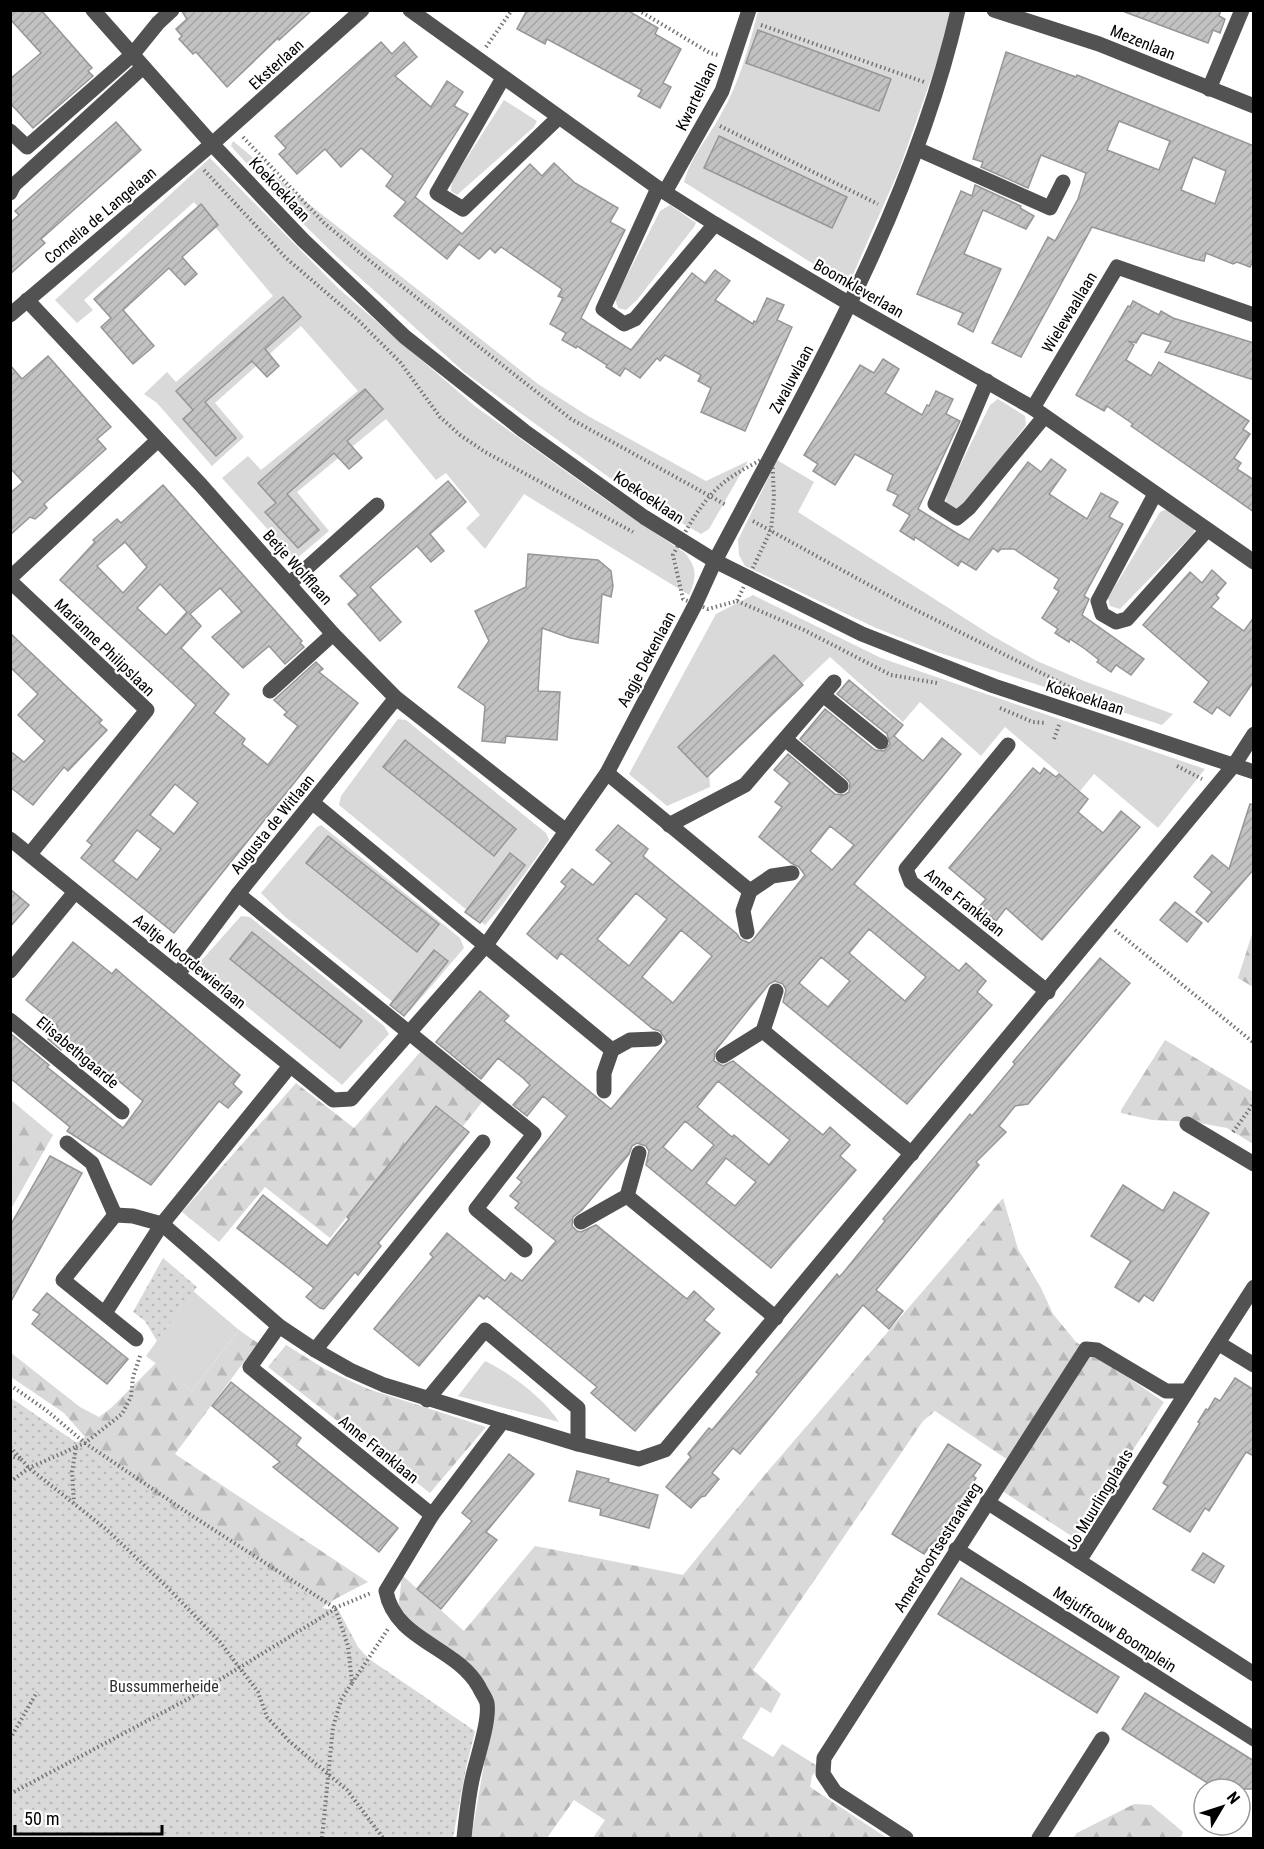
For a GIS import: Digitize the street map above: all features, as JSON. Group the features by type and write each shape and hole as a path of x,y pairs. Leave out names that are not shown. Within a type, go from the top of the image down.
{"street":[{"name":"Koekoeklaan","path":"93,10 212,144 303,240 405,337 524,432 644,517 715,561 862,634 983,681 1254,772"},
{"path":"10,193 14,185 138,61 158,23 172,10"},
{"name":"Eksterlaan","path":"212,144 363,10"},
{"name":"Boomkleverlaan","path":"410,10 558,118 662,190 850,304 1039,412 1254,562"},
{"name":"Zwaluwlaan","path":"715,561 850,304 892,211 917,149 938,86 958,10"},
{"name":"Mezenlaan","path":"994,10 1099,44 1254,106"},
{"path":"1209,88 1242,10"},
{"name":"Kwartellaan","path":"662,190 722,91 747,15"},
{"path":"10,131 27,147 138,61"},
{"path":"503,78 437,193 463,209 558,118"},
{"name":"Cornelia de Langelaan","path":"10,315 212,144"},
{"path":"917,149 1050,208 1063,182"},
{"path":"662,190 603,309 624,324 634,319 715,224"},
{"name":"Wielewaallaan","path":"1039,412 1116,267 1254,315"},
{"name":"Betje Wolfflaan","path":"27,300 158,440 333,634 396,698 566,831"},
{"path":"987,381 935,504 957,518 969,508 1039,412"},
{"name":"Marianne Philipslaan","path":"30,854 147,710 10,579 158,440"},
{"path":"1155,494 1098,601 1102,614 1116,622 1127,619 1207,530"},
{"path":"289,584 377,505"},
{"name":"Aagje Dekenlaan","path":"351,1099 486,945 607,773 695,605 715,561"},
{"path":"270,691 333,634"},
{"path":"669,825 745,785 834,682"},
{"path":"823,694 881,742"},
{"name":"Augusta de Witlaan","path":"178,974 238,894 396,698"},
{"path":"115,1215 133,1216 162,1224 279,1326 350,1370 384,1385 427,1400 578,1444 639,1459 665,1450 1106,922 1234,765 1254,734"},
{"path":"785,739 841,786"},
{"name":"Anne Franklaan","path":"1008,745 906,869 910,882 1048,992"},
{"path":"607,773 750,891"},
{"path":"313,803 612,1050"},
{"name":"Aaltje Noordewierlaan","path":"10,839 333,1100 351,1099"},
{"path":"747,932 743,910 750,891 772,876 792,873"},
{"path":"10,971 75,892"},
{"path":"238,894 534,1134 476,1209 525,1250"},
{"path":"723,1056 763,1030 776,991"},
{"name":"Elisabethgaarde","path":"10,1020 122,1112"},
{"path":"763,1030 912,1154"},
{"path":"604,1091 604,1073 612,1050 630,1040 655,1039"},
{"path":"105,1313 162,1224 290,1066"},
{"path":"1187,1124 1254,1164"},
{"path":"315,1350 483,1142"},
{"path":"66,1143 92,1163 115,1215"},
{"path":"580,1222 627,1196 639,1153"},
{"path":"627,1196 776,1318"},
{"path":"115,1215 63,1280 136,1339"},
{"name":"Jo Muurlingplaats","path":"1254,1287 1079,1561 1254,1674"},
{"name":"Anne Franklaan","path":"279,1326 250,1367 432,1515"},
{"path":"427,1400 484,1330 578,1408 578,1444"},
{"path":"1218,1343 1254,1365"},
{"name":"Amersfoortsestraatweg","path":"906,1839 835,1792 823,1774 824,1758 1086,1349 1097,1350 1166,1391 1187,1391"},
{"path":"464,1839 471,1782 487,1715 487,1702 476,1682 459,1663 408,1630 393,1611 386,1591 432,1515 503,1421"},
{"path":"987,1502 1079,1561"},
{"name":"Mejuffrouw Boomplein","path":"956,1549 1254,1739"},
{"path":"1039,1839 1102,1739"}],"path":[{"path":"477,59 512,10"},
{"path":"638,10 710,53 733,59"},
{"path":"747,15 938,86"},
{"path":"706,119 892,211"},
{"path":"232,126 324,223 571,419 900,602 1106,705"},
{"path":"772,454 774,498 771,530 737,601 708,609 683,599 673,555 693,517 726,481 772,454"},
{"path":"1106,922 1254,1043"},
{"path":"1223,1146 1254,1103"},
{"path":"10,1482 29,1468 85,1443 122,1414 131,1397 134,1377 142,1352 136,1339"},
{"path":"10,1385 46,1410 85,1443 204,1524 335,1608 348,1646 352,1683"},
{"path":"10,1447 29,1468 106,1529 220,1642 258,1692 267,1717 289,1741 347,1790 383,1839"},
{"path":"74,1503 72,1472 76,1447"},
{"path":"10,1456 21,1459"},
{"path":"10,1794 188,1699 335,1608 373,1592 386,1591"},
{"path":"322,1839 333,1727 341,1700 388,1629 393,1611"},
{"path":"10,1739 37,1692"}],"green space":[{"path":"758,11 952,11 944,42 899,170 848,286 684,182 695,156 733,91"},
{"path":"504,100 537,121 534,127 457,195 451,191 452,181"},
{"path":"233,141 310,205 538,384 588,416 706,481 748,461 709,529 701,534 632,494 464,372 337,257 283,204 231,146"},
{"path":"210,158 339,289 476,407 685,553 695,573 689,595 524,494 485,549 466,528 480,515 446,473 436,480 386,419 297,492 329,531 295,560 222,478 248,456 261,470 358,391 301,326 215,403 244,437 212,466 157,403 144,394 167,372 176,382 273,296 194,202 84,300 93,310 77,323 55,300"},
{"path":"670,205 696,223 694,227 637,300 626,310 618,308 615,299 660,211"},
{"path":"998,399 1025,416 1026,425 969,500 962,507 952,511 945,506 948,490 990,405"},
{"path":"777,460 814,482 798,512 991,635 1037,661 1173,714 1162,725 937,652 876,628 745,566 739,555 738,540"},
{"path":"1167,509 1195,529 1193,534 1120,609 1110,606 1108,598 1160,512"},
{"path":"753,595 881,658 1205,769 1158,828 1094,774 1080,791 1005,727 981,756 920,702 903,722 830,657 709,772 710,787 667,806 629,774 716,614"},
{"path":"398,719 406,720 546,833 549,840 485,925 339,805 341,796"},
{"path":"321,825 460,938 464,948 409,1012 403,1010 284,916 261,893"},
{"path":"241,916 250,917 384,1026 389,1034 342,1085 199,967 201,961"},
{"path":"1253,931 1253,987 1238,978"},
{"path":"1165,1040 1253,1092 1253,1144 1227,1128 1194,1122 1152,1120 1121,1113"},
{"path":"422,1050 483,1101 463,1126 436,1105 330,1238 265,1187 219,1242 182,1212 296,1083 354,1128"},
{"path":"11,1100 53,1135 11,1209"},
{"path":"1003,1198 1018,1249 1053,1314 1076,1342 1164,1402 1078,1535 1073,1537 993,1485 1008,1460 935,1411 923,1421 753,1670 781,1694 771,1713 761,1707 742,1738 773,1757 782,1744 819,1767 812,1776 810,1787 887,1838 593,1838 605,1820 574,1800 547,1838 471,1838 494,1709 486,1684 456,1652 410,1624 398,1611 402,1575 464,1631 535,1546 683,1575 762,1478"},
{"path":"163,1258 197,1287 157,1341 145,1321 133,1312"},
{"path":"193,1291 239,1330 192,1391 146,1356"},
{"path":"239,1330 258,1343 175,1454 368,1582 337,1598 211,1680 11,1398 76,1443 85,1437 64,1413 11,1377 10,1352 80,1407 99,1417 156,1363 192,1391"},
{"path":"286,1345 325,1369 368,1389 486,1427 430,1493 268,1367"},
{"path":"485,1361 526,1387 545,1404 559,1422 458,1396"},
{"name":"Bussummerheide","path":"11,1398 177,1511 294,1586 322,1608 339,1611 358,1647 369,1659 475,1731 453,1838 11,1838"},
{"path":"1134,1804 1151,1805 1183,1832 1181,1838 1073,1838 1077,1833"}],"building":[{"path":"10,10 41,10 92,68 88,71 93,76 33,128 10,103 10,79 41,53 10,19"},
{"path":"181,10 312,10 279,40 278,38 227,87 196,52 193,54 179,39 182,36 176,29 187,19"},
{"path":"527,10 627,10 658,28 655,34 681,49 663,83 671,87 660,108 638,96 642,90 547,39 545,44 517,29"},
{"path":"1126,10 1221,10 1219,16 1225,19 1220,33 1213,30 1208,43 1125,12"},
{"path":"758,30 891,79 879,111 746,63"},
{"path":"381,42 392,54 404,42 417,57 395,76 431,107 447,81 463,92 454,106 468,114 415,197 462,234 530,164 542,176 554,163 575,183 618,208 610,222 625,230 581,318 591,325 631,350 692,273 705,283 715,270 730,281 715,300 753,324 767,298 784,305 777,320 792,327 745,431 701,412 711,388 698,381 701,375 665,355 660,361 657,358 640,378 625,368 620,376 577,346 576,348 562,340 566,333 550,324 563,298 558,296 562,289 501,247 495,253 490,248 479,259 459,244 447,259 394,216 406,202 386,186 393,176 361,148 341,167 325,149 297,174 279,154 286,148 275,136"},
{"path":"1006,52 1076,77 1077,75 1254,146 1254,259 1250,267 1237,262 1233,264 1206,253 1204,261 1092,227 1021,357 992,343 1048,237 1055,241 1060,232 1078,199 1086,173 1041,155 1028,188 981,167 983,162 973,159","holes":["1119,121 1170,141 1159,170 1107,150","1193,157 1226,171 1215,204 1181,190"]},
{"path":"116,122 141,150 41,239 45,243 10,274 10,223 19,215 15,211"},
{"path":"719,136 847,197 832,228 704,168"},
{"path":"975,185 1021,206 1020,208 1034,216 1026,229 983,210 964,254 1001,269 973,332 958,324 963,313 917,294 961,191 972,196"},
{"path":"201,204 218,225 182,257 197,274 185,285 169,268 123,310 154,346 133,364 101,327 111,318 94,299"},
{"path":"283,297 301,317 265,349 279,366 267,377 252,361 205,402 236,438 216,456 183,419 193,410 176,391"},
{"path":"1133,301 1159,315 1161,311 1173,318 1254,343 1254,380 1165,352 1171,342 1142,333 1136,343 1128,341 1134,345 1126,360 1151,376 1159,362 1249,421 1243,429 1250,434 1234,458 1241,463 1237,469 1254,480 1254,512 1131,426 1133,424 1107,406 1104,411 1076,395"},
{"path":"48,356 111,427 97,439 106,449 44,504 47,508 41,514 35,519 30,517 10,535 10,493 23,482 10,468 10,365 22,379"},
{"path":"883,359 899,369 885,393 922,415 936,391 953,399 946,414 960,421 918,509 958,534 969,540 1028,462 1041,472 1051,459 1066,470 1049,494 1087,519 1101,493 1118,502 1109,517 1123,524 1084,596 1089,599 1082,615 1144,659 1131,675 1116,665 1111,672 1085,649 1055,633 1058,629 1042,618 1059,591 1054,588 1059,579 1014,549 1001,549 998,552 993,548 976,570 961,561 958,566 915,537 914,540 900,531 910,515 893,505 898,495 887,490 893,475 855,454 835,485 813,471 818,464 804,455 860,365 874,373"},
{"path":"365,389 383,409 347,441 362,458 349,469 334,453 287,494 319,530 298,548 265,512 276,503 258,483"},
{"path":"448,481 466,502 430,534 444,551 431,562 417,546 370,587 401,622 380,641 348,604 358,595 340,576"},
{"path":"163,485 302,641 300,643 304,647 285,664 269,646 243,668 212,637 242,612 220,588 190,614 201,626 181,648 229,694 214,713 245,739 242,744 268,765 298,726 284,715 287,712 274,700 316,662 323,669 319,672 358,703 174,933 81,858 92,845 87,841 196,705 60,580 95,542 93,540 117,519 121,523","holes":["125,542 147,567 123,593 97,566","160,584 187,612 166,635 137,608","175,784 198,803 174,834 150,815","137,830 161,849 137,880 113,861"]},
{"path":"528,554 598,560 611,571 613,586 611,597 602,594 598,643 570,638 542,628 538,691 560,692 557,740 506,736 505,743 482,741 485,706 458,687 489,641 475,611 526,587"},
{"path":"1212,570 1226,583 1216,595 1219,598 1211,607 1244,631 1254,617 1254,681 1230,716 1217,707 1212,714 1194,702 1209,682 1143,625 1190,572 1202,583"},
{"path":"10,633 102,720 99,723 107,730 68,771 64,767 33,805 10,787 10,751 24,762 45,741 18,715 38,694 10,667"},
{"path":"774,655 803,685 707,777 678,747"},
{"path":"849,680 903,725 894,736 923,761 942,738 961,754 854,884 959,971 966,963 986,981 977,992 992,1005 907,1104 783,1002 786,990 783,984 775,981 769,984 715,1051 714,1061 723,1066 733,1061 823,1135 830,1127 850,1145 840,1156 856,1170 771,1268 646,1165 649,1151 646,1146 637,1143 632,1146 629,1154 582,1210 573,1217 572,1226 581,1232 596,1225 687,1299 694,1291 714,1309 704,1320 720,1333 635,1431 591,1393 597,1387 487,1296 484,1299 479,1295 419,1366 374,1329 433,1257 430,1254 447,1233 505,1281 511,1273 522,1281 556,1241 515,1208 519,1203 510,1196 522,1182 517,1178 567,1116 543,1096 527,1116 513,1105 530,1085 523,1078 498,1058 481,1079 436,1042 480,991 509,1016 504,1021 611,1109 667,1042 660,1031 653,1029 561,953 557,959 527,934 566,886 561,882 572,869 593,885 612,863 596,850 618,825 648,849 643,856 737,934 740,939 749,943 753,940 805,875 799,867 759,837 782,807 775,802 790,783 774,770 788,754 835,794 844,795 849,792 850,783 847,779 800,739 825,709 875,750 884,751 890,744 887,734 837,694","holes":["830,826 854,845 832,870 810,851","636,893 667,919 629,966 597,939","869,929 926,977 905,1001 849,953","681,930 712,956 673,1003 642,977","821,957 850,981 828,1007 799,983","718,1081 790,1140 769,1165 734,1135 732,1137 697,1107","685,1121 714,1145 692,1171 663,1147","726,1158 756,1182 735,1206 706,1183"]},
{"path":"405,740 516,829 494,856 383,767"},
{"path":"1033,768 1040,774 1044,768 1056,777 1059,774 1088,799 1078,812 1103,833 1121,811 1140,827 1042,940 1006,908 996,921 979,907 986,899 949,868"},
{"path":"1250,804 1254,805 1254,869 1208,922 1196,912 1212,892 1194,877 1212,855 1229,869"},
{"path":"328,836 439,924 417,952 306,863"},
{"path":"510,853 525,865 480,923 465,912"},
{"path":"10,889 29,905 10,927"},
{"path":"1175,902 1202,923 1187,942 1160,920"},
{"path":"252,932 362,1021 340,1048 230,959"},
{"path":"73,942 112,974 116,969 240,1075 233,1084 242,1092 228,1108 219,1101 151,1185 67,1131 70,1127 10,1078 10,1033 49,1065 47,1067 123,1128 143,1101 69,1040 61,1050 48,1039 58,1026 26,1000"},
{"path":"434,950 448,961 404,1016 390,1005"},
{"path":"1100,958 1130,983 1028,1104 1015,1106 999,1126 1006,1132 976,1162 979,1165 876,1290 903,1311 889,1329 863,1305 740,1454 733,1448 712,1473 719,1479 691,1508 666,1487 691,1457 688,1454 709,1428 712,1430 759,1374 756,1372 837,1274 839,1277 843,1273 885,1221 883,1219 970,1114 972,1116 1015,1064 1013,1062"},
{"path":"436,1106 469,1132 378,1243 381,1246 358,1275 355,1272 324,1309 306,1297 314,1288 237,1228 263,1195 327,1246 349,1219 347,1217"},
{"path":"50,1156 82,1173 10,1303 10,1226"},
{"path":"1123,1185 1163,1211 1174,1192 1209,1213 1153,1301 1144,1295 1139,1302 1115,1287 1131,1261 1091,1236"},
{"path":"47,1293 128,1359 107,1384 32,1324 40,1314 33,1310"},
{"path":"1235,1378 1254,1390 1254,1456 1246,1452 1209,1511 1205,1508 1190,1532 1153,1509 1168,1486 1163,1483 1200,1423 1198,1422 1206,1409 1208,1410 1215,1398 1220,1401"},
{"path":"231,1382 301,1438 296,1445 398,1528 379,1552 273,1467 280,1462 212,1406"},
{"path":"948,1444 981,1465 973,1476 976,1478 934,1544 932,1543 924,1554 892,1534"},
{"path":"509,1454 534,1474 486,1532 497,1540 441,1609 417,1589 472,1521 462,1513"},
{"path":"577,1471 658,1495 649,1528 600,1515 601,1509 569,1501"},
{"path":"1203,1553 1224,1566 1214,1583 1192,1570"},
{"path":"961,1578 1119,1677 1097,1713 938,1614"},
{"path":"1145,1693 1254,1761 1254,1789 1252,1789 1252,1777 1198,1777 1122,1729"}]}
